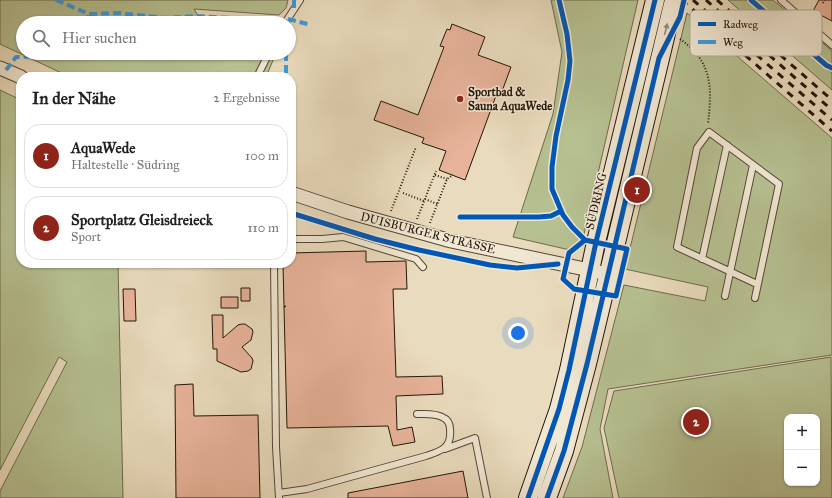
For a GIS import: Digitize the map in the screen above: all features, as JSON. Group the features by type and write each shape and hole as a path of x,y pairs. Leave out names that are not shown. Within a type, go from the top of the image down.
{"main road":[{"name":"SÜDRING","path":"528,498 559,409 569,370 590,270 654,0"},
{"path":"547,498 564,451 587,364 674,0"}],"street":[{"path":"0,68 16,75"},
{"name":"DUISBURGER STRASSE","path":"296,195 386,224 419,233 590,270"},
{"path":"590,270 609,274"}],"lane":[{"path":"289,16 300,0"},
{"path":"781,0 792,10"},
{"path":"822,36 832,45"},
{"path":"260,72 266,60"},
{"path":"755,298 779,184 710,132 698,148 677,247 757,284"},
{"path":"702,259 727,145"},
{"path":"725,296 753,165"},
{"path":"296,239 322,240 343,237 416,259 423,267"},
{"path":"274,268 276,447 279,495 307,489 426,456 475,438 487,498"},
{"path":"417,414 436,415 448,421 451,438 448,445 441,451"}],"path":[{"path":"559,0 567,34 570,61 568,80 556,136 552,167 552,189 561,211"},
{"path":"676,36 690,46"},
{"path":"699,56 707,74 711,98 708,125 710,132"},
{"path":"386,224 416,147"},
{"path":"419,233 425,200 436,171"},
{"path":"435,174 447,180"},
{"path":"419,233 437,204 447,180 453,175"},
{"path":"403,193 437,204"}],"green space":[{"path":"0,0 288,0 286,8 279,15 194,9 198,16 16,16 16,52 0,44"},
{"path":"551,0 638,0 584,234 580,243 570,250 513,237 553,114 562,52"},
{"path":"728,0 746,0 758,10 740,10"},
{"path":"755,0 773,0 785,10 766,10"},
{"path":"687,13 690,16 690,56 737,56 832,138 832,355 608,389 600,429 613,498 563,498 582,447 624,285 705,301 708,287 625,269"},
{"path":"822,42 832,51 832,67 819,56 822,56"},
{"path":"793,56 811,56 832,73 832,90"},
{"path":"34,60 273,60 268,72 59,72"},
{"path":"0,90 16,98 16,268 118,268 123,498 0,498 0,491 67,362 59,357 0,470"},
{"path":"831,357 832,498 619,498 604,428 614,391"}],"building":[{"path":"819,0 832,0 832,21 822,16 822,10 814,10"},
{"name":"Sportbad & Sauna AquaWede","path":"452,24 485,37 478,55 511,67 501,94 497,93 465,180 439,170 446,151 422,143 424,138 374,120 381,101 418,115 444,47 440,46 447,29 450,30"},
{"path":"366,251 366,262 406,261 407,289 393,289 396,377 442,376 443,394 396,396 397,430 412,427 415,442 393,446 388,426 287,428 283,268 296,268 296,253"},
{"path":"241,288 250,288 250,301 241,301"},
{"path":"123,289 135,289 136,321 124,321"},
{"path":"221,297 238,297 238,308 221,308"},
{"path":"212,315 223,315 223,338 238,325 245,324 252,329 253,332 251,340 242,347 252,358 253,361 251,369 241,372 217,361 217,349 213,349"},
{"path":"193,384 194,416 258,415 260,498 176,498 175,385"},
{"path":"463,471 468,498 348,498 348,493"}],"railway":[{"path":"682,0 693,10"},
{"path":"693,0 705,10"},
{"path":"706,0 717,10"},
{"path":"717,0 728,10"},
{"path":"746,56 832,131"},
{"path":"758,56 832,120"},
{"path":"770,56 832,110"},
{"path":"781,56 832,100"}],"marked path":[{"path":"56,0 89,14 119,13 147,16"},
{"path":"294,0 294,8"},
{"path":"296,21 311,25"},
{"path":"6,70 16,57"},
{"path":"286,60 286,72"}],"cycle path":[{"path":"559,0 567,34 570,61 568,80 556,136 552,167 552,189 563,215 585,240 627,249 616,296 574,289 563,279 569,253 585,240"},
{"path":"528,498 559,409 569,370 596,242 655,0"},
{"path":"547,498 564,451 587,364 659,58 680,17 684,0"},
{"path":"751,0 763,10"},
{"path":"816,56 832,68"},
{"path":"460,217 539,217 551,216 561,211"},
{"path":"296,215 375,239 490,265 517,268 558,264"}],"place":[{"name":"Sportbad & Sauna AquaWede","path":"460,99"},
{"name":"AquaWede","path":"637,190"},
{"name":"Sportplatz Gleisdreieck","path":"696,422"}]}
